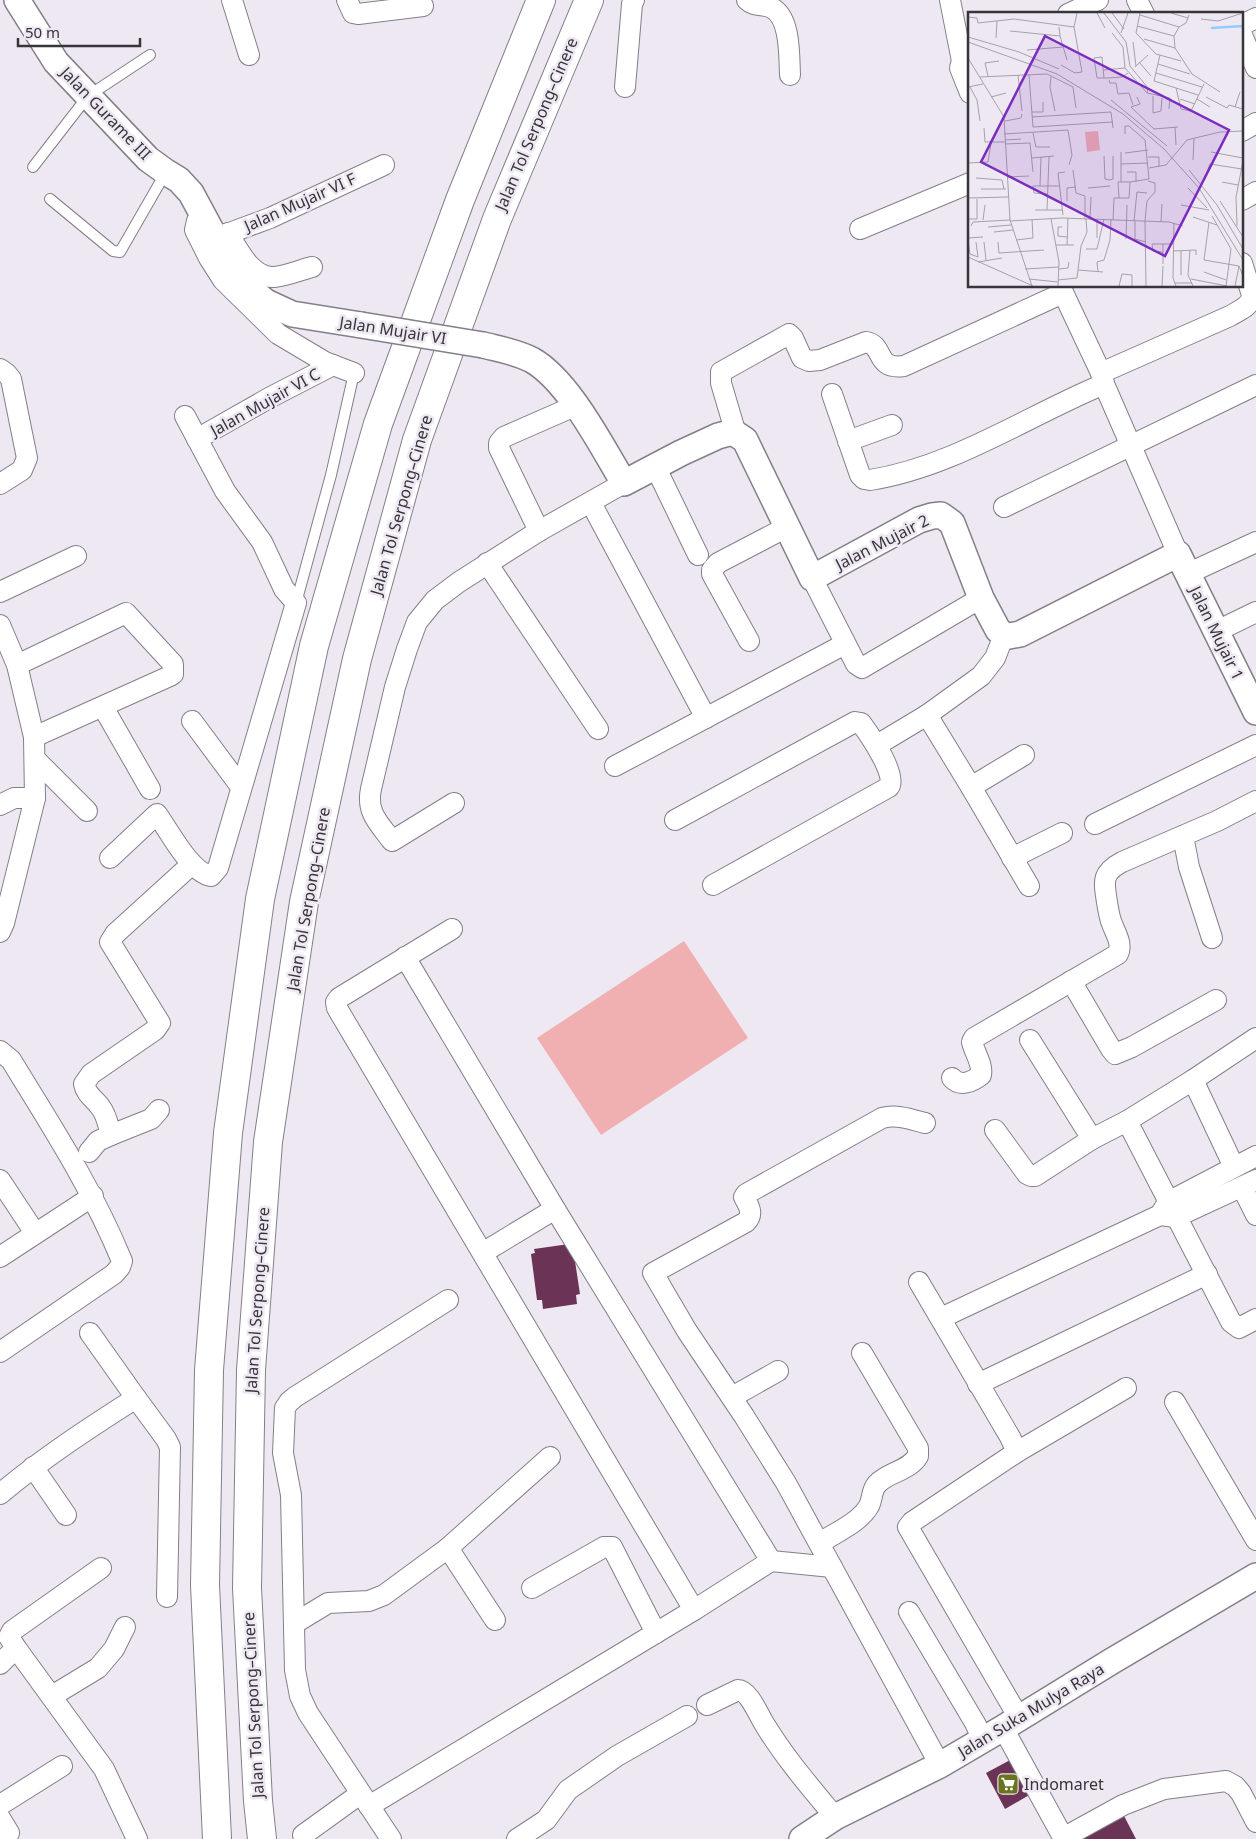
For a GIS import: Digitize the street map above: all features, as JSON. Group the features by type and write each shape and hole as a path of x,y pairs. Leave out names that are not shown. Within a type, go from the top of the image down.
{"highway":[{"path":"217,1839 205,1585 209,1370 228,1134 260,898 314,646 378,424 460,200 541,0"},
{"name":"Jalan Tol Serpong–Cinere","path":"262,1839 258,1801 247,1588 251,1370 268,1142 304,902 357,658 417,440 497,219 589,0"}],"street":[{"name":"Jalan Gurame III","path":"17,0 56,62 148,159 184,190"},
{"path":"232,0 249,55"},
{"path":"347,0 353,13 358,14 423,6"},
{"path":"625,87 632,4 634,0"},
{"path":"747,0 751,4 770,7 777,12 782,20 788,35 790,75"},
{"path":"950,0 966,58 960,68 968,89"},
{"path":"1067,9 1098,0"},
{"path":"1137,0 1143,12"},
{"path":"1244,24 1256,18"},
{"path":"1244,40 1256,68"},
{"path":"1244,130 1256,123"},
{"name":"Jalan Mujair VI F","path":"222,236 270,218 384,165"},
{"path":"860,228 968,184"},
{"path":"184,190 197,221 195,230 223,280 278,334 324,362 354,373"},
{"name":"Jalan Mujair VI","path":"184,190 222,236 232,269 251,290 266,302 292,314 484,345 532,360 550,375 577,405 624,483"},
{"path":"1244,199 1256,192"},
{"path":"222,236 256,272 272,277 312,268"},
{"path":"832,394 860,475 864,479 873,480 928,465 980,443 1230,316 1252,300 1244,269"},
{"path":"736,434 721,383 721,372 789,334 793,338 802,358 809,361 820,360 866,342 871,343 876,348 888,366 899,367 1066,291 1130,446 1183,564"},
{"name":"Jalan Mujair VI C","path":"197,439 269,398 333,365"},
{"path":"0,369 11,379 27,458 22,470 0,484"},
{"path":"1004,507 1256,385"},
{"path":"539,531 499,448 499,443 504,437 577,405"},
{"path":"110,858 158,814 192,864 205,875 211,876 218,868 296,602 284,589 262,542 225,491 185,416"},
{"path":"848,441 892,425"},
{"path":"454,803 392,841 370,809 369,799 395,687 417,622 435,600 539,531 655,466 718,436 729,433 736,434 745,440 845,644 856,664 860,667 864,667 981,598"},
{"path":"655,466 698,555"},
{"path":"592,503 706,718"},
{"name":"Jalan Mujair 2","path":"812,578 919,520 941,515 952,523 981,598 998,630 1004,635"},
{"path":"749,641 712,571 718,563 787,528"},
{"path":"877,745 927,716 981,676 995,658 1004,635 1020,634 1183,564 1256,542"},
{"path":"0,592 76,556"},
{"path":"487,564 598,729"},
{"name":"Jalan Mujair 1","path":"1183,564 1215,632 1250,686 1256,712"},
{"path":"1215,632 1256,612"},
{"path":"17,665 126,613 174,664 174,671 170,676 34,737"},
{"path":"0,625 17,665 34,737 35,758 35,798 4,923 0,932"},
{"path":"615,766 845,644"},
{"path":"104,707 150,789"},
{"path":"927,716 1029,886"},
{"path":"192,721 241,787"},
{"path":"675,820 855,722 861,723 877,745 892,778 892,784 889,788 713,884"},
{"path":"1095,824 1256,745"},
{"path":"971,787 1024,755"},
{"path":"35,758 87,811"},
{"path":"0,805 14,798 35,798"},
{"path":"952,1078 955,1082 962,1083 981,1076 982,1070 972,1042 974,1038 1118,954 1120,943 1110,918 1105,888 1105,879 1109,871 1122,862 1217,821 1256,801"},
{"path":"1012,858 1062,833"},
{"path":"1183,836 1189,867 1212,938"},
{"path":"111,1135 107,1117 99,1105 86,1092 84,1084 91,1074 155,1030 160,1023 110,942 115,934 192,864"},
{"path":"452,929 339,998 336,1002 337,1008 484,1252 694,1610"},
{"path":"405,957 555,1209 771,1562"},
{"path":"1070,982 1110,1049 1115,1054 1132,1047 1216,1000"},
{"path":"1030,1040 1092,1139"},
{"path":"995,1130 1027,1174 1036,1176 1092,1139 1127,1120 1255,1041"},
{"path":"0,1051 11,1060 93,1196 122,1261 114,1274 0,1352"},
{"path":"1193,1080 1234,1167"},
{"path":"89,1152 98,1141 151,1119 159,1110"},
{"path":"925,1123 900,1116 889,1116 831,1145 746,1194 744,1198 751,1209 750,1216 746,1222 653,1274 687,1331 732,1397 786,1483 940,1765"},
{"path":"1127,1120 1168,1211 1207,1274 1233,1325 1241,1327 1256,1318"},
{"path":"1168,1211 1234,1167 1256,1156"},
{"path":"0,1180 35,1233"},
{"path":"941,1318 1168,1211 1249,1183 1256,1215"},
{"path":"0,1257 93,1196"},
{"path":"484,1252 555,1209"},
{"path":"978,1384 1207,1274"},
{"path":"919,1282 1017,1452"},
{"path":"391,1839 308,1713 300,1696 295,1670 290,1495 283,1453 285,1408 295,1397 448,1300"},
{"path":"90,1333 170,1447 167,1597"},
{"path":"820,1543 856,1520 869,1506 873,1491 878,1483 912,1464 918,1456 918,1448 862,1353"},
{"path":"732,1397 778,1371"},
{"path":"1126,1388 1017,1452 959,1490 910,1525 910,1531 1002,1729 1063,1838 1123,1805 1164,1789 1226,1781 1235,1786 1241,1793 1256,1822"},
{"path":"0,1494 33,1467 82,1432 136,1398"},
{"path":"1175,1402 1256,1540"},
{"path":"295,1623 328,1603 376,1599 448,1548 550,1457"},
{"path":"33,1467 66,1515"},
{"path":"532,1588 604,1547 612,1547 656,1633"},
{"path":"448,1548 495,1620"},
{"path":"304,1835 656,1633 771,1562 832,1567"},
{"path":"101,1568 12,1631 9,1637 104,1770 137,1839"},
{"name":"Jalan Suka Mulya Raya","path":"802,1839 835,1817 940,1765 1256,1576"},
{"path":"909,1612 975,1723 1002,1729"},
{"path":"52,1696 98,1668 114,1649 125,1627"},
{"path":"0,1664 16,1648"},
{"path":"707,1705 738,1690 742,1690 747,1694 765,1726 835,1817"},
{"path":"517,1839 546,1820 568,1790 617,1756 687,1716"},
{"path":"0,1805 62,1766"},
{"path":"0,1818 9,1833 5,1839"}],"lane":[{"path":"33,167 88,96 150,55"},
{"path":"50,199 113,251 120,252 184,190"},
{"path":"296,602 332,475 354,373"}],"shaded area":[{"path":"684,941 748,1038 601,1135 537,1038"}],"building":[{"path":"569,1244 573,1248 580,1294 576,1295 577,1304 543,1309 542,1300 537,1300 531,1254 535,1253 534,1249"},
{"name":"Indomaret","path":"1012,1759 1031,1794 1005,1809 986,1773"},
{"path":"1122,1812 1136,1839 1085,1839 1082,1832"}],"place":[{"name":"Indomaret","path":"1008,1784"}]}
